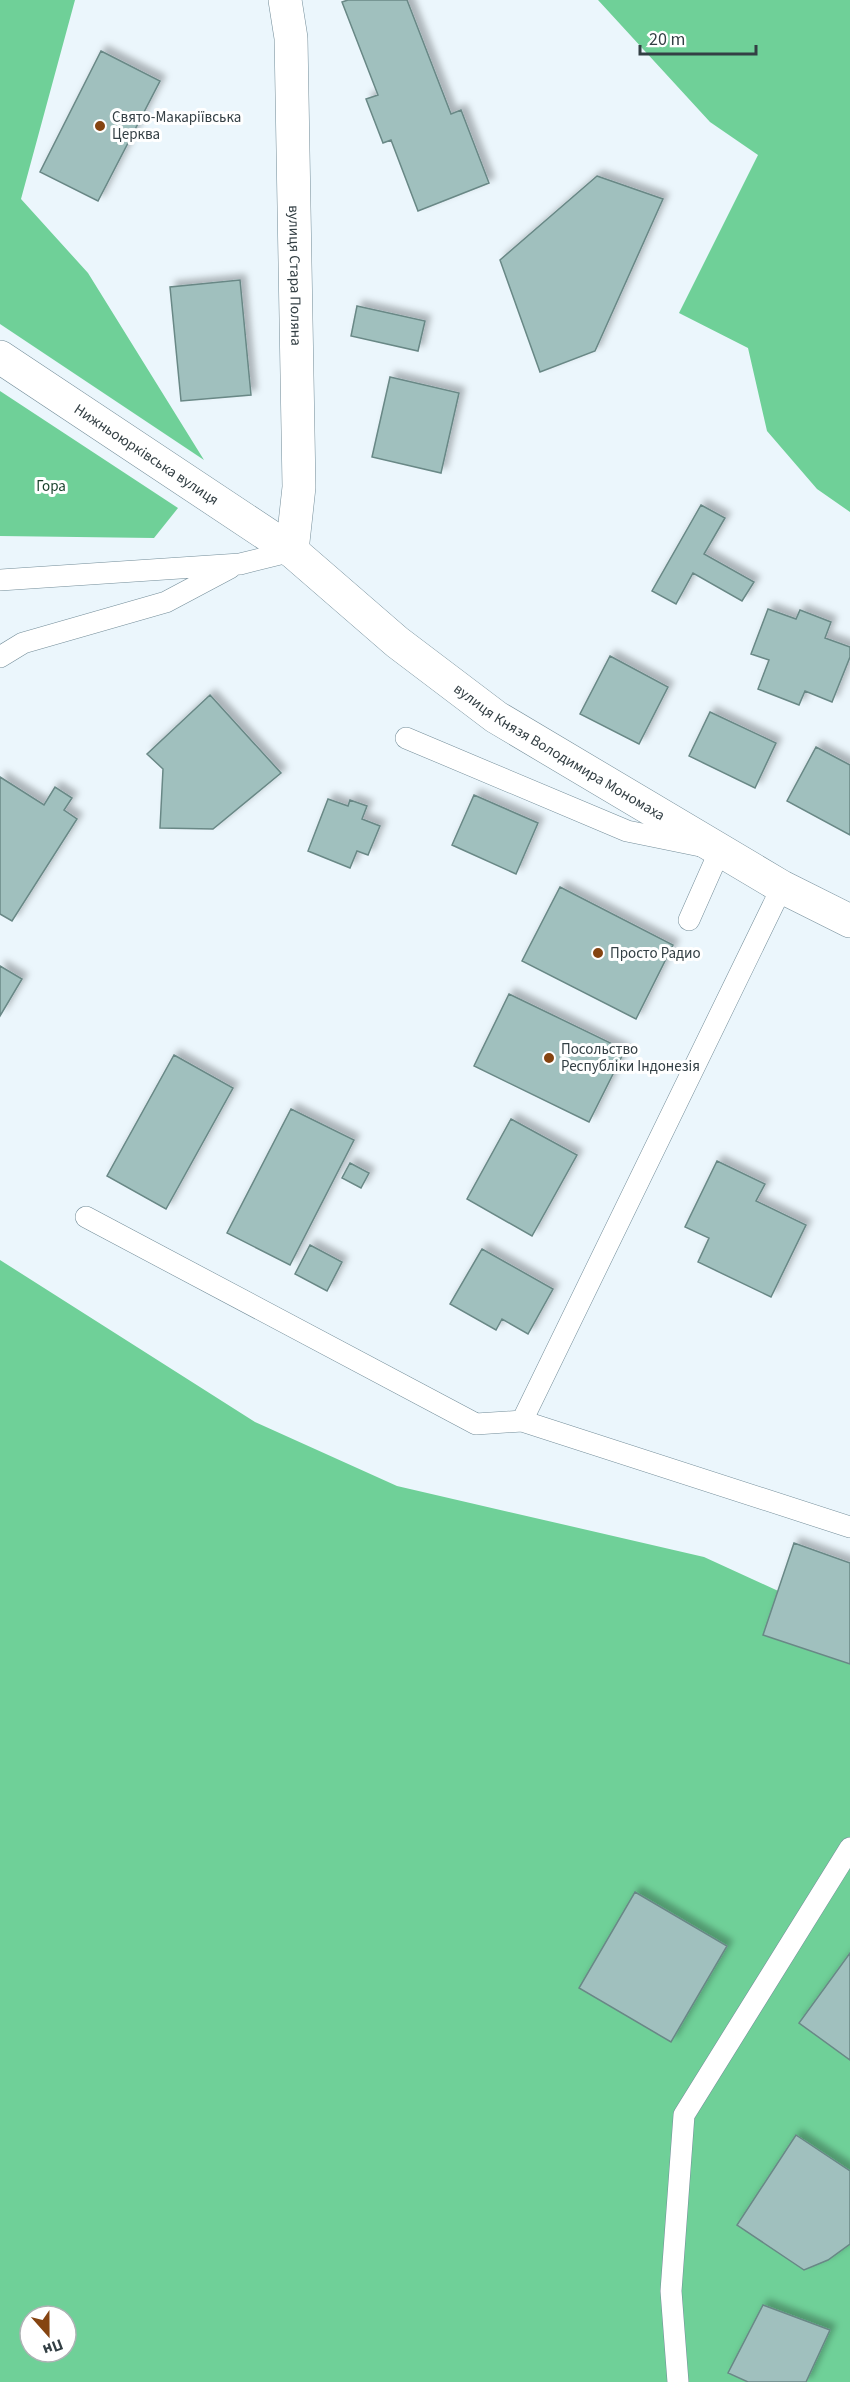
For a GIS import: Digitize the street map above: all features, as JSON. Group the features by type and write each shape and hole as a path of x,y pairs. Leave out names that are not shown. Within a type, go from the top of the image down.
{"street":[{"name":"вулиця Стара Поляна","path":"285,0 291,38 299,487 292,551"},
{"name":"Нижньоюрківська вулиця","path":"0,357 292,551"},
{"name":"вулиця Князя Володимира Мономаха","path":"292,551 397,642 496,717 782,888 850,921"}],"lane":[{"path":"0,580 240,564 292,551"},
{"path":"0,657 23,643 166,602 240,564"},
{"path":"406,738 627,831 720,850 689,920"},
{"path":"522,1421 782,888"},
{"path":"86,1217 476,1424 522,1421 850,1527"},
{"path":"678,2382 670,2291 684,2115 850,1848"}],"green space":[{"path":"0,0 75,0 21,199 88,273 204,460 0,324"},
{"path":"598,0 850,0 850,512 817,489 767,431 748,348 679,313 758,155 710,122"},
{"name":"Гора","path":"0,391 178,508 154,538 0,536"},
{"path":"0,1260 255,1422 397,1486 704,1557 850,1624 850,2382 0,2382"}],"building":[{"path":"348,0 407,0 451,114 461,110 489,183 418,211 391,140 383,143 366,99 378,95 342,2"},
{"name":"Свято-Макаріївська Церква","path":"101,51 160,81 98,201 40,172"},
{"path":"597,176 663,199 595,351 540,372 500,260"},
{"path":"240,280 251,395 181,401 170,287"},
{"path":"357,306 425,321 418,351 351,336"},
{"path":"390,377 459,393 441,473 372,457"},
{"path":"701,505 725,518 704,554 754,582 742,601 693,573 676,604 652,591"},
{"path":"768,609 796,619 800,610 831,622 825,638 850,647 850,657 832,702 805,691 799,705 758,689 769,660 751,654"},
{"path":"610,656 668,687 639,744 580,714"},
{"path":"210,695 281,773 213,829 160,828 163,769 147,754"},
{"path":"710,712 776,743 755,788 689,756"},
{"path":"816,747 850,765 850,835 787,801"},
{"path":"0,777 44,805 55,787 72,798 64,810 77,819 12,921 0,914"},
{"path":"474,795 538,823 516,874 452,845"},
{"path":"328,799 348,806 350,800 367,806 362,819 380,826 368,855 357,851 350,868 308,851"},
{"name":"Просто Радио","path":"560,887 673,945 636,1019 522,961"},
{"path":"0,966 22,979 0,1016"},
{"name":"Посольство Республіки Індонезія","path":"509,994 625,1050 589,1122 474,1066"},
{"path":"174,1055 233,1088 166,1209 107,1176"},
{"path":"291,1109 354,1140 290,1265 227,1233"},
{"path":"511,1119 577,1155 532,1236 467,1199"},
{"path":"717,1161 765,1184 756,1201 806,1225 771,1297 698,1262 709,1238 685,1227"},
{"path":"350,1163 369,1173 361,1188 342,1178"},
{"path":"310,1245 342,1262 327,1291 295,1274"},
{"path":"482,1249 553,1289 528,1334 502,1319 496,1330 450,1304"},
{"path":"794,1543 850,1563 850,1664 763,1635"},
{"path":"635,1892 727,1946 671,2042 579,1988"},
{"path":"850,1953 850,2060 799,2023"},
{"path":"796,2135 850,2171 850,2244 828,2260 804,2270 737,2225"},
{"path":"763,2305 830,2330 806,2382 748,2382 728,2373"}],"place":[{"name":"Свято-Макаріївська Церква","path":"100,126"},
{"name":"Просто Радио","path":"598,953"},
{"name":"Посольство Республіки Індонезія","path":"549,1058"}]}
